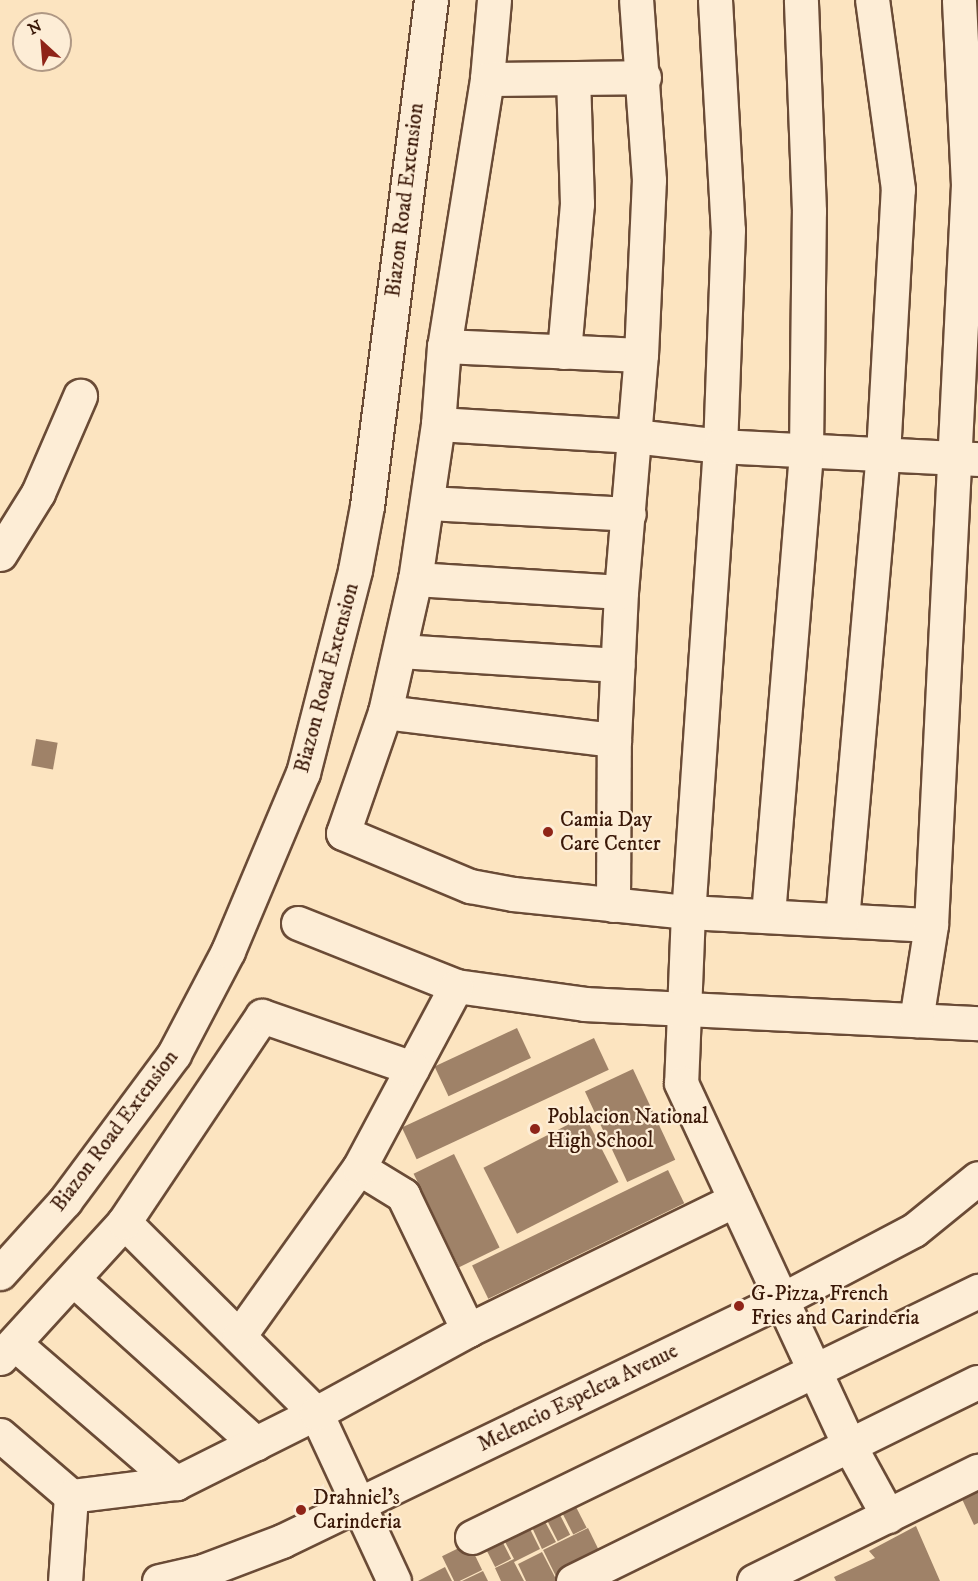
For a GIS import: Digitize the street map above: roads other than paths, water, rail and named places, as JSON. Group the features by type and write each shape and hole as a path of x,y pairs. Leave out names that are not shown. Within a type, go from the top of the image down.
{"street":[{"name":"Biazon Road Extension","path":"0,1273 65,1201 174,1054 228,951 303,773 353,581 367,506 431,0"},
{"path":"494,0 487,79 444,346 438,424 415,579 385,712 343,833 470,886 613,905 688,912 931,925"},
{"path":"613,905 614,740 621,592 641,355 650,180 644,76 636,0"},
{"path":"715,0 728,230 720,447 688,912 681,1083 849,1445 888,1516"},
{"path":"768,915 806,451 809,212 801,0"},
{"path":"842,920 884,454 898,189 872,0"},
{"path":"916,1020 931,925 967,458 968,185 959,0"},
{"path":"487,79 644,76"},
{"path":"564,352 577,204 573,79"},
{"path":"444,346 641,355"},
{"path":"0,554 38,493 80,396"},
{"path":"438,424 634,436 720,447 967,458"},
{"path":"428,503 629,514"},
{"path":"415,579 621,592"},
{"path":"400,651 618,665"},
{"path":"385,712 614,740"},
{"path":"298,923 456,986 585,1004 978,1023"},
{"path":"239,1336 359,1168 456,986"},
{"path":"176,1483 7,1351 124,1222 262,1016 412,1068"},
{"path":"359,1168 403,1195 468,1330"},
{"name":"Melencio Espeleta Avenue","path":"159,1581 242,1557 358,1504 781,1300 914,1230 978,1178"},
{"path":"0,1435 71,1496 176,1483 316,1413 468,1330 735,1200"},
{"path":"124,1222 316,1413 394,1581"},
{"path":"73,1279 256,1444"},
{"path":"472,1537 813,1369 978,1291"},
{"path":"573,1581 978,1382"},
{"path":"753,1581 978,1471"},
{"path":"65,1581 71,1496"}],"place":[{"name":"Camia Day Care Center","path":"548,832"},
{"name":"Poblacion National High School","path":"535,1129"},
{"name":"G-Pizza, French Fries and Carinderia","path":"739,1306"},
{"name":"Drahniel's Carinderia","path":"301,1510"}]}
